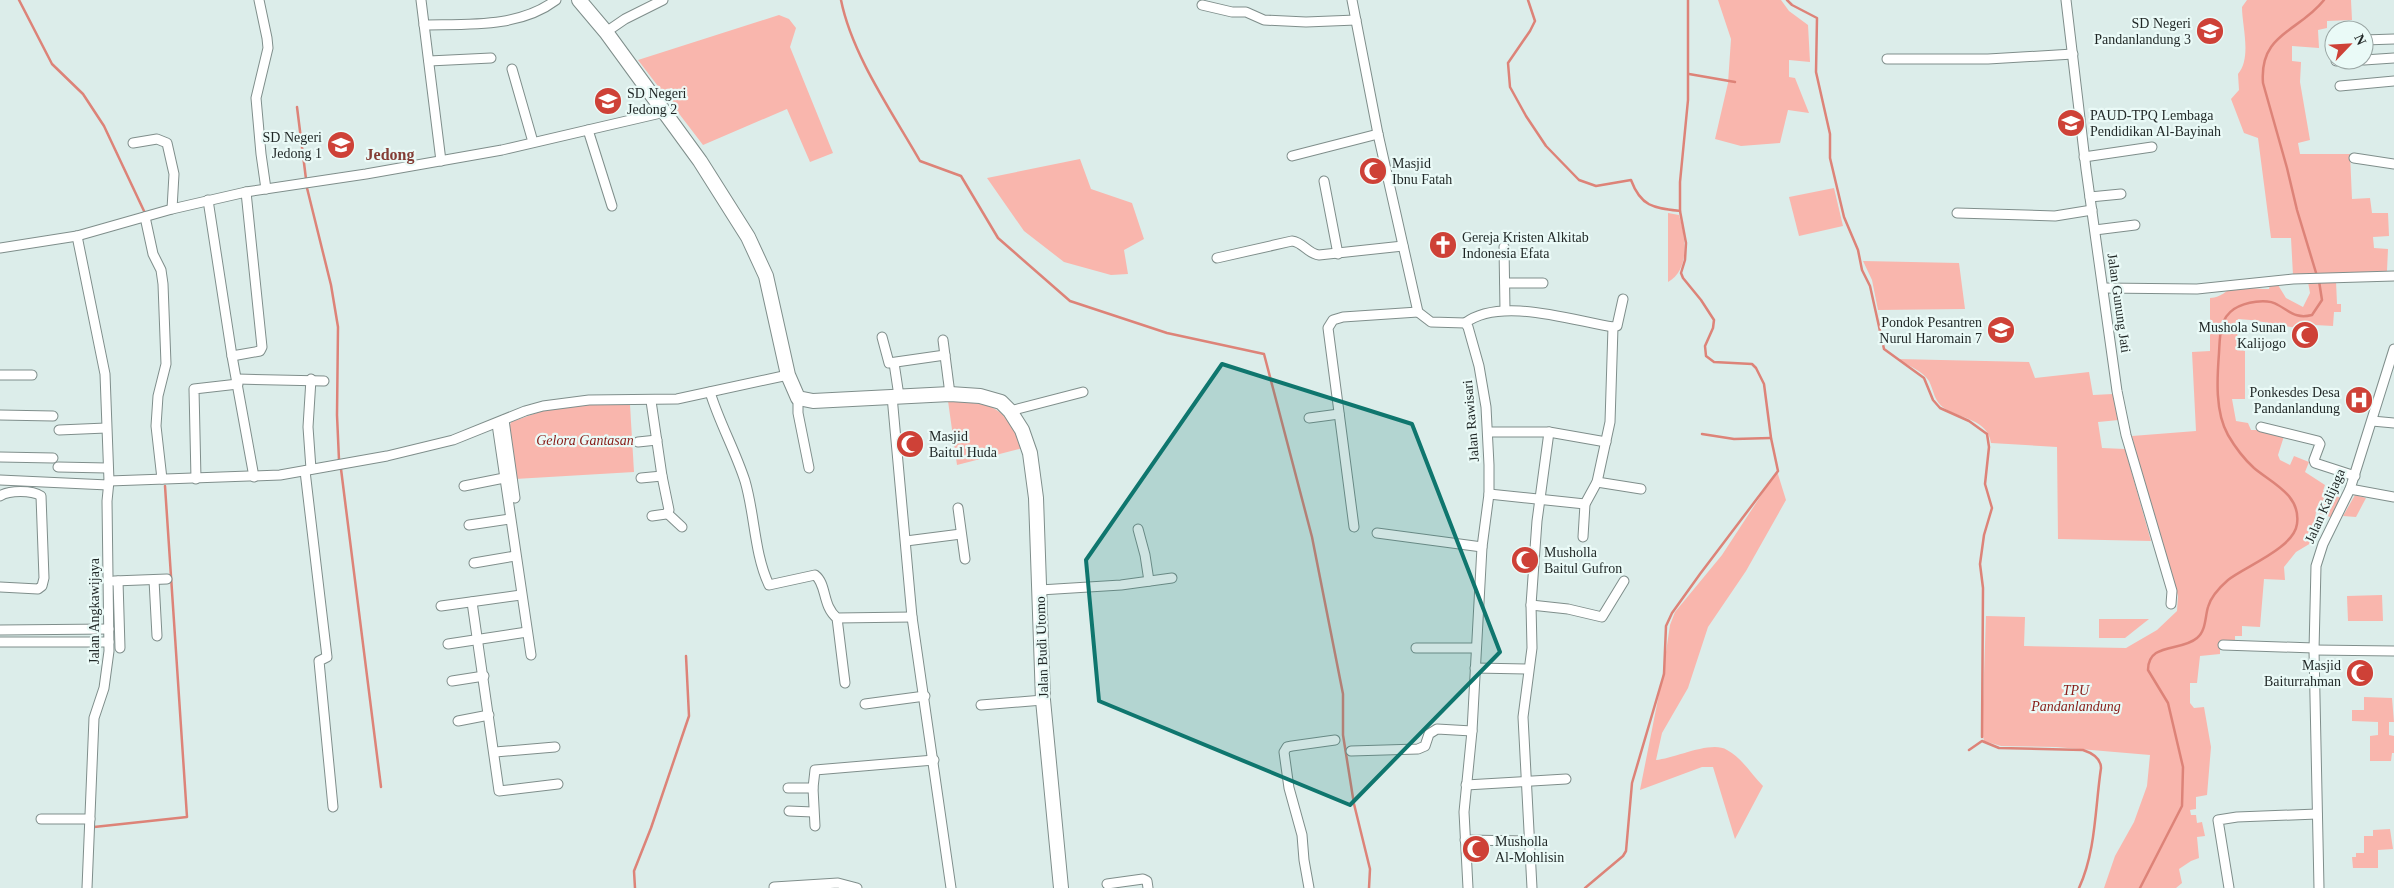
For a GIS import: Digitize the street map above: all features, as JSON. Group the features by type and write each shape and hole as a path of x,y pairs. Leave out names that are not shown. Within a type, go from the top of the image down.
{"street":[{"path":"259,0 268,38 268,48 256,98 260,154 266,189"},
{"path":"421,0 441,161"},
{"path":"424,25 481,24 519,18 542,9 556,0"},
{"path":"579,0 606,32 700,161 734,213 760,260 771,295 788,375 798,398 798,413 808,468"},
{"path":"606,32 625,19 663,0"},
{"path":"1352,0 1378,134 1418,312 1431,322 1465,323 1473,318 1506,310 1542,313 1614,327"},
{"name":"Jalan Gunung Jati","path":"2066,0 2084,156 2126,435 2172,591 2171,604"},
{"path":"1202,5 1232,12 1246,12 1264,20 1306,22 1356,20"},
{"path":"2374,40 2394,39"},
{"path":"1887,59 1988,59 2072,54"},
{"path":"429,61 491,58"},
{"path":"2374,59 2394,58"},
{"path":"512,68 533,142"},
{"path":"2340,86 2394,81"},
{"path":"0,248 76,236 172,208 246,192 441,161 664,112"},
{"path":"588,130 612,206"},
{"path":"1292,156 1378,134"},
{"path":"133,143 157,138 167,143 174,174 172,208"},
{"path":"2084,156 2152,147"},
{"path":"2354,158 2394,164"},
{"path":"1324,180 1338,254"},
{"path":"232,356 260,351 262,347 246,192"},
{"path":"2090,197 2121,194"},
{"path":"208,200 232,356 254,477"},
{"path":"1957,213 2055,216 2092,210"},
{"path":"145,217 153,254 160,270 163,284 166,364 158,396 156,426 162,480"},
{"path":"2095,230 2135,225"},
{"name":"Jalan Angkawijaya","path":"76,236 105,374 108,483 109,642 104,688 94,718 87,888"},
{"path":"1217,258 1292,240 1298,241 1314,254 1338,254 1404,246"},
{"path":"1504,247 1506,310"},
{"path":"2103,288 2197,289 2293,279 2394,276"},
{"path":"1505,283 1544,283"},
{"path":"1583,537 1585,504 1597,482 1610,422 1614,327 1617,326 1620,317 1623,299"},
{"path":"1354,527 1328,328 1330,323 1343,317 1418,312"},
{"name":"Jalan Rawisari","path":"1465,323 1471,332 1479,366 1488,432 1489,494 1482,547 1472,731 1466,785 1465,840 1468,888"},
{"path":"882,337 889,363 945,355"},
{"path":"943,340 950,394"},
{"name":"Jalan Kalijaga","path":"2318,888 2314,649 2317,557 2355,476 2394,350"},
{"path":"894,363 912,617 925,696 951,888"},
{"path":"0,375 32,375"},
{"path":"0,480 108,483 280,475 453,440 525,411 589,400 676,399 788,375"},
{"path":"196,479 193,390 198,387 238,382 311,379 324,381"},
{"path":"311,379 308,470 327,657 319,661 333,807"},
{"path":"710,392 745,481 767,583 772,586 816,576 827,606 837,618 845,683"},
{"path":"798,398 813,400 950,394 992,398 1001,402 1010,411 1083,392"},
{"path":"651,400 656,440 669,508 667,513"},
{"name":"Jalan Budi Utomo","path":"1010,411 1022,430 1033,466 1040,590 1043,700 1061,888"},
{"path":"1309,418 1339,414"},
{"path":"0,415 53,416"},
{"path":"2372,421 2394,423"},
{"path":"501,422 504,478 532,655"},
{"path":"501,422 515,498"},
{"path":"2262,427 2318,440 2320,444 2314,462 2355,476"},
{"path":"59,430 106,428"},
{"path":"1488,432 1549,432 1606,442"},
{"path":"1532,888 1523,717 1532,648 1531,605 1539,498 1549,432"},
{"path":"638,442 656,440"},
{"path":"0,457 53,458"},
{"path":"58,466 107,468"},
{"path":"640,478 662,476"},
{"path":"464,486 504,478"},
{"path":"1597,482 1641,489"},
{"path":"2350,489 2394,497"},
{"path":"0,496 9,492 41,496 44,578 42,586 38,589 0,588"},
{"path":"1489,494 1585,504"},
{"path":"958,508 965,560"},
{"path":"652,516 667,513"},
{"path":"667,513 682,527"},
{"path":"469,525 510,519"},
{"path":"1138,529 1149,581"},
{"path":"1377,532 1482,547"},
{"path":"906,541 961,534"},
{"path":"474,563 516,556"},
{"path":"1040,590 1172,578"},
{"path":"108,581 167,579"},
{"path":"154,580 157,636"},
{"path":"118,581 120,648"},
{"path":"1531,605 1568,609 1602,617 1624,582"},
{"path":"441,606 521,595"},
{"path":"472,602 490,716 499,791 558,784"},
{"path":"837,618 912,617"},
{"path":"0,630 109,629"},
{"path":"74,630 74,642"},
{"path":"448,644 527,632"},
{"path":"0,642 109,642"},
{"path":"2223,645 2394,651"},
{"path":"1416,648 1476,648"},
{"path":"1475,668 1528,669"},
{"path":"452,681 484,676"},
{"path":"866,704 925,696"},
{"path":"981,704 1043,700"},
{"path":"458,721 490,716"},
{"path":"1351,751 1418,749 1425,746 1429,734 1437,729 1472,731"},
{"path":"1309,888 1302,835 1289,788 1284,752 1292,746 1335,740"},
{"path":"494,752 554,747"},
{"path":"815,826 813,777 817,769 934,760"},
{"path":"1466,785 1566,778"},
{"path":"788,788 813,788"},
{"path":"789,811 813,812"},
{"path":"2229,888 2222,855 2218,820 2237,817 2317,814"},
{"path":"41,819 90,819"},
{"path":"1465,840 1531,841"},
{"path":"1107,884 1143,879 1146,881 1148,888"},
{"path":"774,887 838,883 857,888"}],"highlighted area":[{"path":"1222,364 1412,424 1500,652 1350,805 1099,701 1086,560"}],"green space":[{"path":"1718,0 1781,0 1789,11 1808,25 1810,62 1789,60 1789,77 1795,78 1809,113 1788,110 1780,143 1741,146 1715,139 1728,83 1731,39"},
{"path":"2247,0 2351,0 2352,20 2324,20 2324,29 2318,30 2319,48 2292,46 2292,61 2301,62 2300,82 2310,140 2298,143 2300,154 2350,154 2352,199 2370,198 2372,213 2388,213 2389,236 2373,237 2374,248 2388,249 2387,271 2293,275 2291,238 2271,238 2258,138 2244,133 2231,99 2239,90 2238,74 2245,59 2242,7"},
{"path":"779,15 789,19 796,28 790,47 833,153 810,162 787,109 703,145 638,60"},
{"path":"1080,159 1091,189 1132,203 1144,239 1124,250 1128,274 1111,275 1064,262 1024,231 987,178"},
{"path":"1834,188 1843,226 1799,236 1789,197"},
{"path":"1668,213 1679,215 1683,232 1684,252 1680,269 1668,282"},
{"path":"1863,261 1959,263 1965,309 1878,310 1872,280"},
{"name":"TPU Pandanlandung","path":"2336,281 2337,304 2341,304 2341,312 2334,312 2333,326 2315,325 2314,329 2304,329 2238,319 2237,350 2245,351 2245,399 2232,399 2236,421 2248,423 2251,430 2262,430 2284,436 2278,455 2280,460 2290,465 2294,456 2309,462 2305,472 2325,485 2323,491 2341,498 2333,518 2316,512 2311,543 2296,552 2284,567 2285,580 2264,579 2260,627 2242,626 2242,636 2235,636 2235,640 2220,640 2220,654 2200,656 2197,683 2190,683 2190,703 2194,708 2204,707 2211,747 2207,795 2196,797 2196,809 2190,810 2191,815 2196,815 2197,823 2202,822 2205,836 2197,837 2199,858 2179,869 2182,883 2176,888 2104,888 2115,856 2134,822 2147,786 2150,755 2056,747 2001,746 1984,741 1982,732 1986,616 2025,617 2024,646 2126,648 2157,630 2177,611 2178,596 2145,489 2132,436 2196,431 2192,352 2210,351 2210,298 2237,288 2269,289 2270,285 2278,285 2286,298 2303,307 2310,293 2308,282"},
{"path":"1897,359 2029,362 2035,378 2089,372 2093,395 2113,394 2119,420 2098,422 2102,448 2125,449 2151,541 2058,539 2057,447 1991,443 1985,429 1979,424 1944,408 1936,399 1926,377"},
{"path":"948,401 977,403 995,409 1009,423 1023,448 957,465"},
{"name":"Gelora Gantasan","path":"585,405 630,405 634,472 515,479 509,428 511,422 548,409"},
{"path":"1777,471 1786,500 1746,571 1708,627 1688,688 1662,733 1656,760 1712,747 1727,750 1742,762 1763,786 1735,839 1713,767 1702,767 1640,790 1662,679 1670,625 1675,612 1722,555"},
{"path":"2355,495 2366,498 2356,517 2343,516"},
{"path":"2382,595 2383,621 2348,621 2347,596"},
{"path":"2099,619 2149,619 2125,638 2099,638"},
{"path":"2364,697 2392,698 2394,722 2389,722 2389,735 2394,736 2394,753 2392,753 2391,761 2370,761 2370,736 2378,735 2378,722 2352,721 2352,710 2364,710"},
{"path":"2390,829 2393,849 2378,850 2378,868 2353,868 2352,857 2356,857 2356,853 2364,853 2364,836 2373,836 2373,830"}],"waterway":[{"path":"19,0 52,64 83,94 104,126 144,211"},
{"path":"841,0 846,21 863,62 920,161 961,176 998,238 1070,301 1167,333 1264,354 1312,537 1343,694 1343,735 1354,804 1370,869 1369,888"},
{"path":"1528,0 1535,21 1508,63 1510,87 1546,146 1579,180 1596,186 1631,180 1639,196 1644,201 1663,209 1680,211"},
{"path":"1585,888 1623,856 1626,851 1632,783 1664,674 1666,626 1672,613 1778,471 1771,438 1764,384 1752,364 1714,362 1706,356 1705,346 1713,328 1714,320 1681,273 1685,260 1686,243 1680,211 1680,182 1688,100 1688,0"},
{"path":"1787,0 1792,5 1817,18 1816,72 1830,134 1830,158 1844,217 1858,250 1862,270 1870,286 1884,349 1924,378 1933,400 1940,408 1969,421 1987,434 1989,447 1985,484 1992,508 1984,535 1980,564 1983,588 1982,737"},
{"path":"2317,276 2263,83 2263,66 2267,53 2274,43 2314,11 2324,0"},
{"path":"1689,74 1735,82"},
{"path":"297,107 306,179"},
{"path":"307,188 331,285 338,327 337,415 339,460"},
{"path":"2140,888 2182,806 2183,767 2168,703 2148,670 2149,661 2159,651 2183,645 2197,638 2204,628 2209,603 2219,589 2228,580 2279,549 2294,533 2297,524 2295,505 2290,498 2247,461 2228,435 2224,426 2219,406 2218,384 2221,329 2225,318 2234,309 2244,304 2256,302 2273,303 2302,316 2312,315 2322,300 2319,281"},
{"path":"1702,434 1734,439 1771,438"},
{"path":"341,469 381,787"},
{"path":"94,827 187,817 165,486"},
{"path":"635,888 634,871 651,828 689,716 686,656"},
{"path":"1969,750 1982,741 1999,748 2083,750 2093,754 2098,759 2101,768 2092,844 2085,874 2079,888"}],"place":[{"name":"SD Negeri Pandanlandung 3","path":"2210,31"},
{"name":"SD Negeri Jedong 2","path":"608,101"},
{"name":"PAUD-TPQ Lembaga Pendidikan Al-Bayinah","path":"2071,123"},
{"name":"SD Negeri Jedong 1","path":"341,145"},
{"name":"Masjid Ibnu Fatah","path":"1373,171"},
{"name":"Gereja Kristen Alkitab Indonesia Efata","path":"1443,245"},
{"name":"Pondok Pesantren Nurul Haromain 7","path":"2001,330"},
{"name":"Mushola Sunan Kalijogo","path":"2305,335"},
{"name":"Ponkesdes Desa Pandanlandung","path":"2359,400"},
{"name":"Masjid Baitul Huda","path":"910,444"},
{"name":"Musholla Baitul Gufron","path":"1525,560"},
{"name":"Masjid Baiturrahman","path":"2360,673"},
{"name":"Musholla Al-Mohlisin","path":"1476,849"}],"district":[{"name":"Jedong","path":"390,154"}]}
